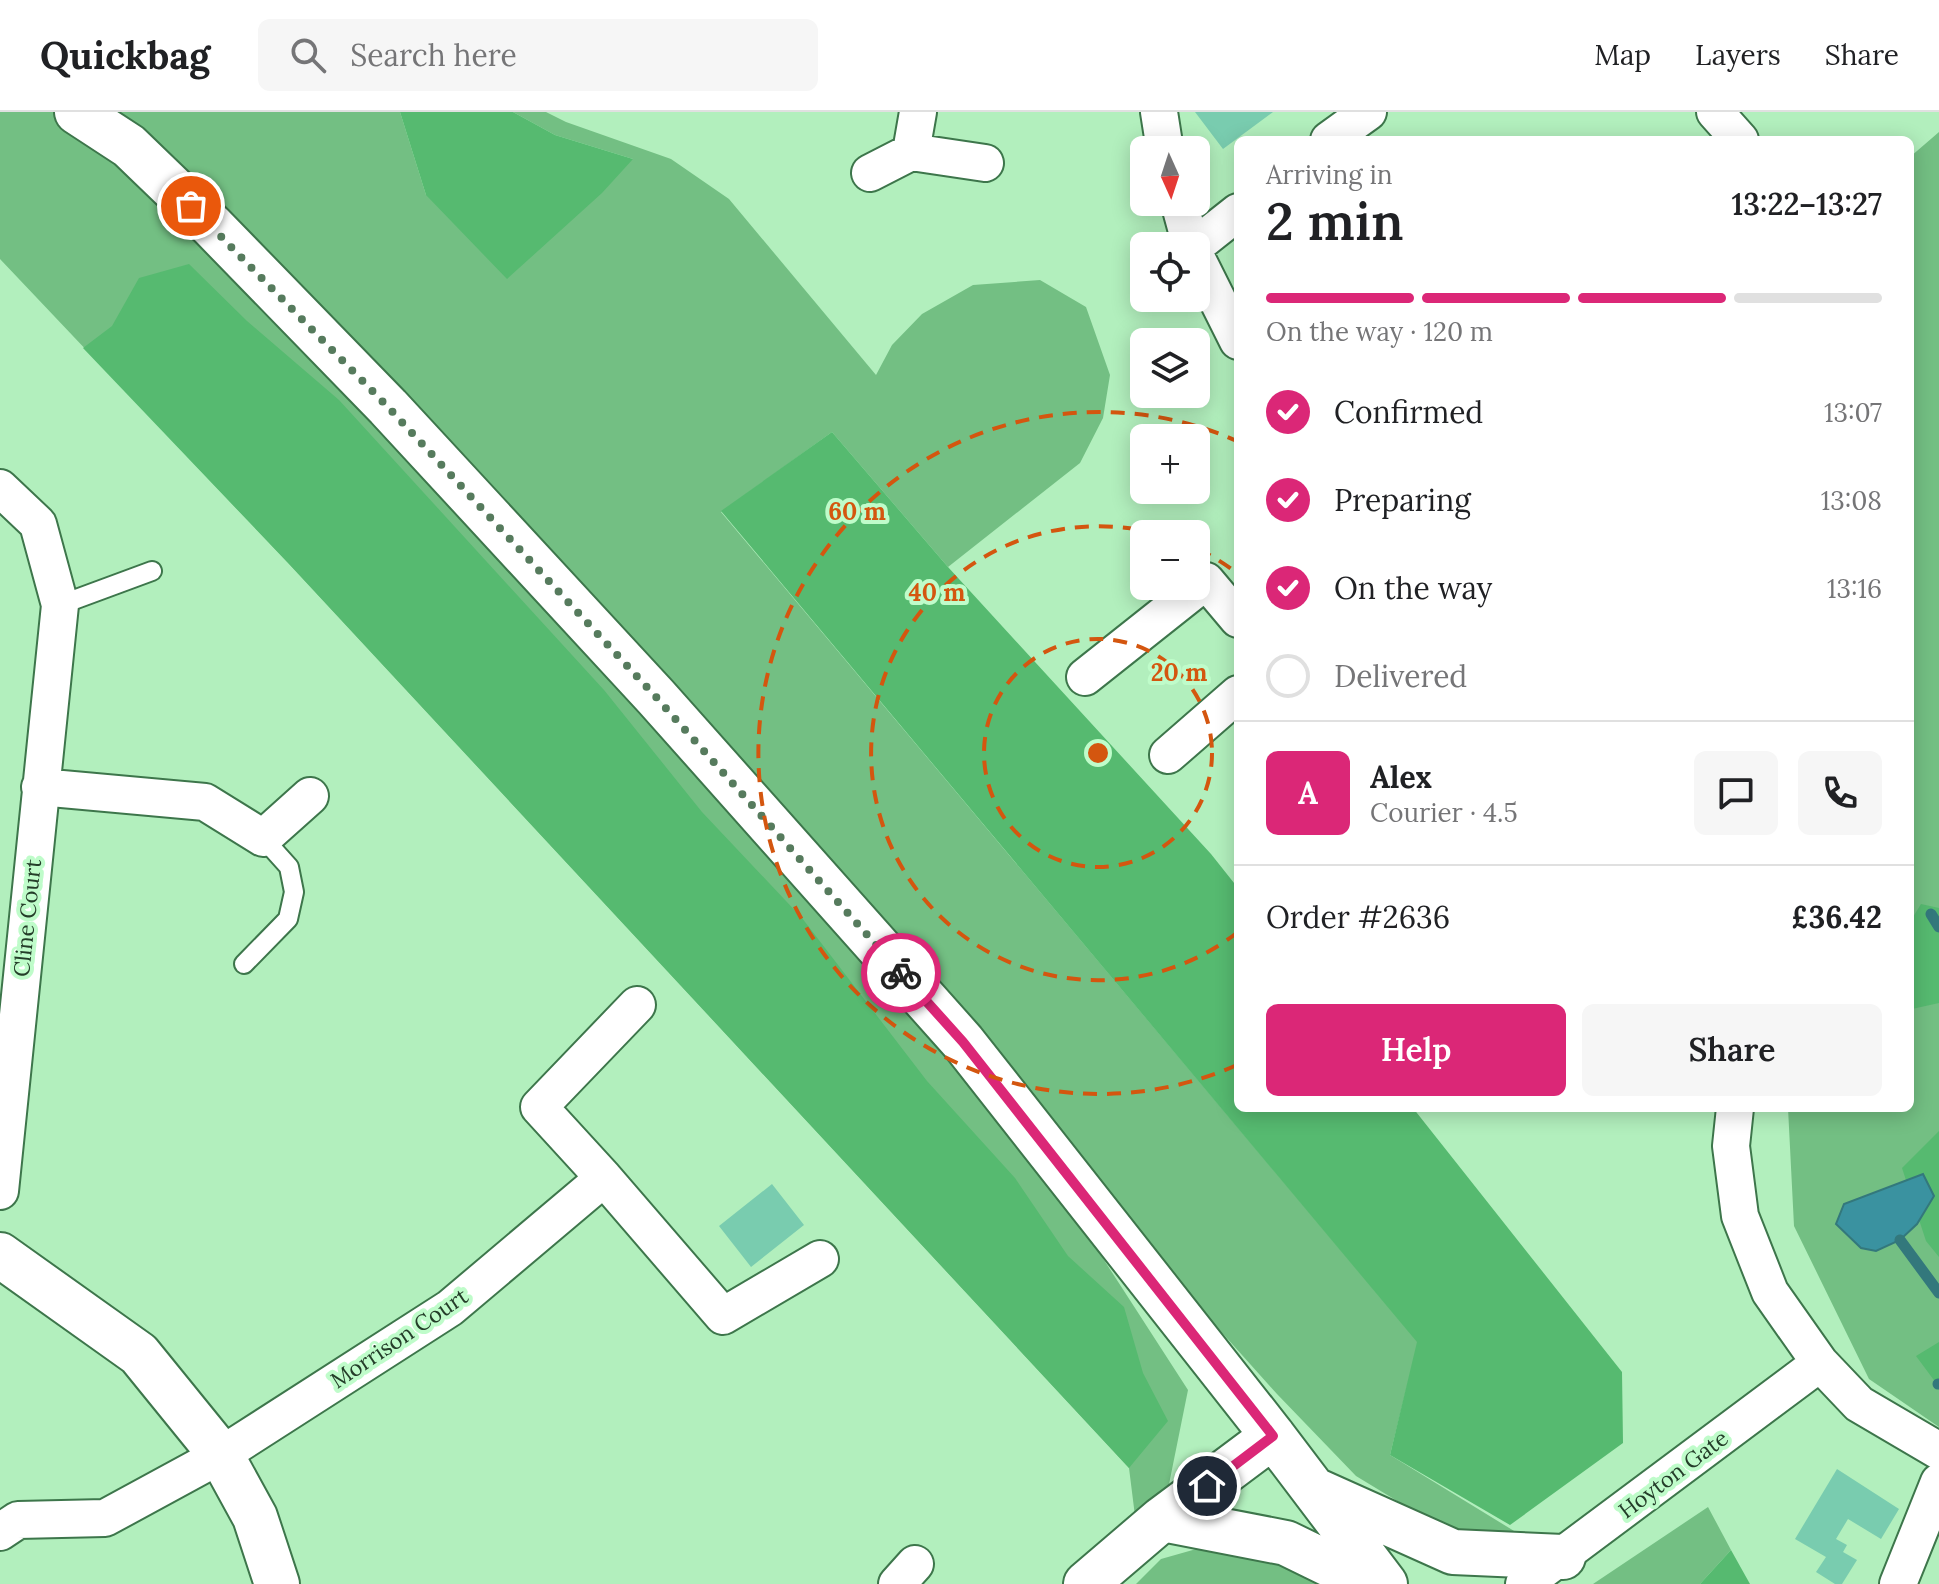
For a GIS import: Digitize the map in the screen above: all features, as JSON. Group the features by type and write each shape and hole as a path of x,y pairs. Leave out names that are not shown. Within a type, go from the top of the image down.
{"street":[{"path":"77,112 121,129 388,407 656,697 963,1042 1273,1436 1385,1584"},
{"path":"911,152 918,112"},
{"path":"1159,112 1163,136"},
{"path":"1335,136 1368,112"},
{"path":"1715,112 1736,136"},
{"path":"870,173 911,152 985,163"},
{"path":"1210,233 1234,215"},
{"path":"1210,285 1234,333"},
{"name":"Cline Court","path":"0,488 38,524 60,605 0,1191"},
{"path":"1210,586 1234,614"},
{"path":"1085,677 1173,600"},
{"path":"1168,755 1232,710"},
{"path":"40,787 205,802 263,838 310,796"},
{"path":"637,1005 539,1107 723,1316 820,1259"},
{"path":"1735,1112 1731,1146 1740,1216 1770,1292 1820,1363 1859,1404 1939,1451"},
{"name":"Morrison Court","path":"0,1532 18,1520 105,1518 221,1455 450,1308 604,1178"},
{"path":"0,1255 139,1354 221,1455 255,1517 277,1584"},
{"name":"Hoyton Gate","path":"1524,1584 1820,1363"},
{"path":"1086,1584 1162,1519 1273,1436"},
{"path":"1898,1584 1939,1482"},
{"path":"1314,1490 1453,1552 1563,1557"},
{"path":"1162,1519 1286,1543 1370,1584"}],"lane":[{"path":"60,605 152,571"},
{"path":"244,964 288,919 294,892 289,867 263,838"}],"green space":[{"path":"0,112 400,112 426,195 633,159 555,135 513,112 546,112 671,159 729,199 876,375 892,345 922,314 973,285 1040,280 1086,307 1110,375 1103,418 1080,463 948,567 832,432 721,512 1418,1342 1390,1455 1519,1534 1445,1530 1356,1476 1277,1394 967,1048 1188,1390 1162,1519 1138,1540 1129,1468 290,565 0,259"},
{"path":"400,112 513,112 555,135 633,159 602,193 507,279 426,195"},
{"path":"1939,132 1939,1427 1869,1379 1794,1226 1788,1112 1914,1112 1914,154"},
{"path":"189,264 247,321 339,400 604,690 702,812 802,918 927,1081 1015,1178 1068,1256 1124,1307 1143,1373 1168,1421 1129,1468 290,565 83,348 112,326 139,278"},
{"path":"832,432 948,567 1234,883 1234,1112 1416,1112 1622,1372 1623,1443 1510,1525 1390,1455 1417,1342 721,511"},
{"path":"1921,904 1939,908 1939,1003 1914,1009 1914,915"},
{"path":"1939,1131 1939,1257 1926,1241 1902,1168"},
{"path":"1939,1342 1939,1387 1916,1356"},
{"path":"1708,1507 1731,1550 1700,1584 1593,1584"},
{"path":"1221,1542 1268,1558 1318,1584 1136,1584 1161,1559"},
{"path":"1731,1550 1750,1584 1700,1584"}],"water":[{"path":"1923,1174 1934,1196 1917,1224 1900,1240 1876,1251 1861,1248 1836,1224 1844,1204"}],"building":[{"path":"1195,112 1273,112 1241,136 1234,136 1234,141 1223,149"},
{"path":"772,1184 804,1225 751,1267 719,1226"},
{"path":"1837,1469 1899,1509 1881,1539 1848,1519 1836,1539 1847,1545 1843,1552 1857,1560 1842,1584 1835,1584 1816,1572 1826,1557 1795,1539"}],"waterway":[{"path":"1931,914 1939,927"},
{"path":"1900,1240 1939,1293"}],"way so far":[{"path":"191,206 388,407 656,697 901,973"}],"route":[{"path":"901,973 963,1042 1273,1436 1207,1486"}]}
